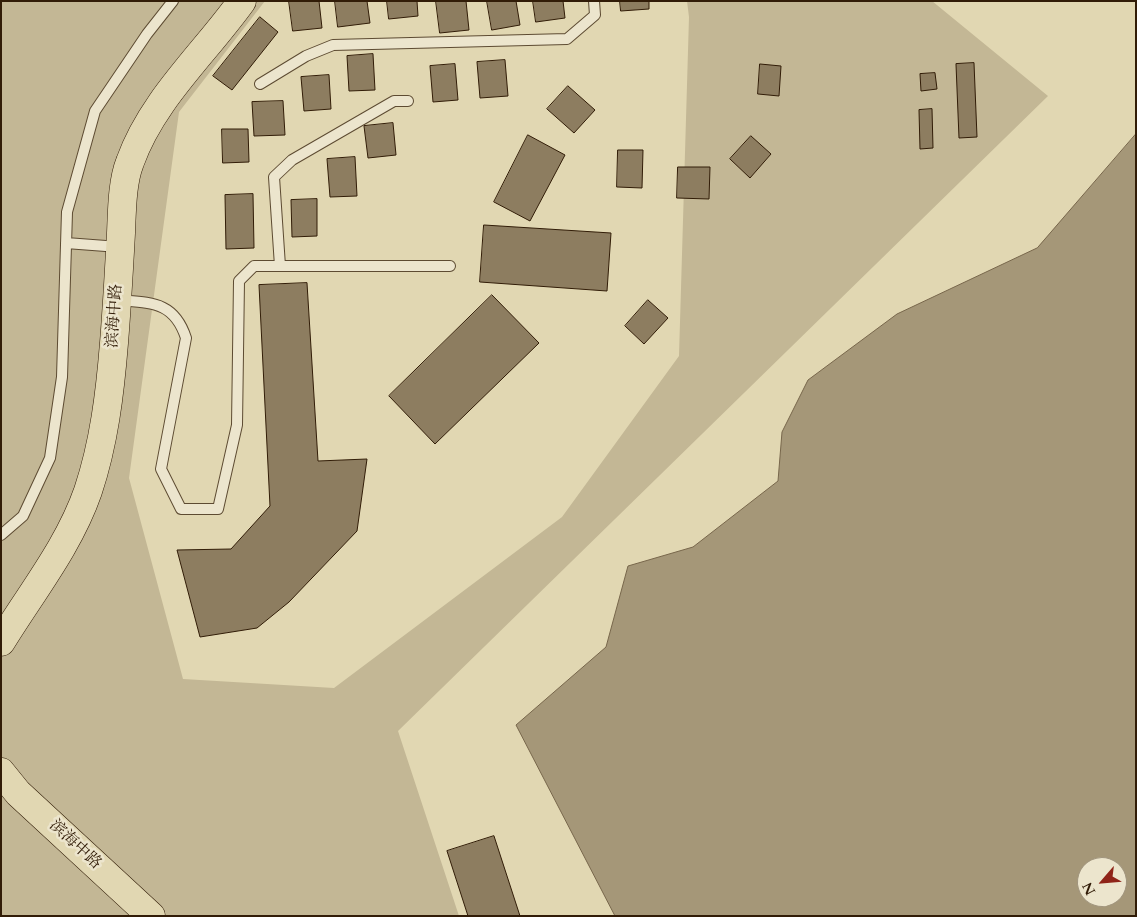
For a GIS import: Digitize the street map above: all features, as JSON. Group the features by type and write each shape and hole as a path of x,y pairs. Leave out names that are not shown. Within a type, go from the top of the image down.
{"highway":[{"name":"滨海中路","path":"1,642 68,536 88,493 100,449 108,402 123,198 129,164 141,135 159,106 242,1"},
{"name":"滨海中路","path":"1,772 18,793 152,916"}],"lane":[{"path":"1,535 23,516 50,458 62,378 67,212 95,111 147,34 173,1"},
{"path":"260,84 306,56 333,45 567,39 595,15 594,1"},
{"path":"280,266 274,177 292,160 368,116 394,102 408,101"},
{"path":"66,242 120,247"},
{"path":"116,300 155,304 174,314 182,325 186,338 161,469 181,509 218,509 237,425 239,281 254,266 450,266"}],"shaded area":[{"path":"1,1 265,1 179,112 129,478 183,679 334,688 562,517 679,356 689,17 687,1 932,1 1048,96 398,731 459,916 1,916"},
{"path":"1136,134 1136,916 615,916 516,725 606,647 628,566 693,547 778,481 782,432 808,380 897,314 1037,248"}],"building":[{"path":"289,1 319,1 322,28 293,31"},
{"path":"335,1 367,1 370,23 338,27"},
{"path":"387,1 417,1 418,16 389,19"},
{"path":"436,1 466,1 469,30 440,33"},
{"path":"487,1 516,1 520,25 492,30"},
{"path":"533,1 563,1 565,18 536,22"},
{"path":"620,1 649,1 649,9 621,11"},
{"path":"260,17 278,32 232,90 213,76"},
{"path":"373,54 375,90 349,91 347,56"},
{"path":"505,60 508,96 480,98 477,62"},
{"path":"974,63 977,137 959,138 956,64"},
{"path":"455,64 458,100 433,102 430,66"},
{"path":"760,64 781,66 779,96 758,94"},
{"path":"935,73 937,89 921,91 920,74"},
{"path":"329,75 331,109 304,111 301,77"},
{"path":"568,86 595,110 574,133 547,109"},
{"path":"283,101 285,135 254,136 252,102"},
{"path":"932,109 933,148 920,149 919,110"},
{"path":"393,123 396,155 368,158 364,126"},
{"path":"222,129 248,129 249,162 223,163"},
{"path":"528,135 565,155 530,221 494,202"},
{"path":"751,136 771,154 750,178 730,159"},
{"path":"618,150 643,150 642,188 617,187"},
{"path":"355,157 357,196 330,197 327,159"},
{"path":"678,167 710,167 709,199 677,198"},
{"path":"253,194 254,248 226,249 225,195"},
{"path":"317,199 317,236 292,237 291,200"},
{"path":"484,225 611,233 607,291 480,282"},
{"path":"307,283 318,461 367,459 357,531 289,602 257,628 200,637 177,550 231,549 270,506 259,285"},
{"path":"492,295 539,343 435,444 389,396"},
{"path":"648,300 668,318 644,344 625,326"},
{"path":"494,836 520,916 468,916 447,851"}]}
